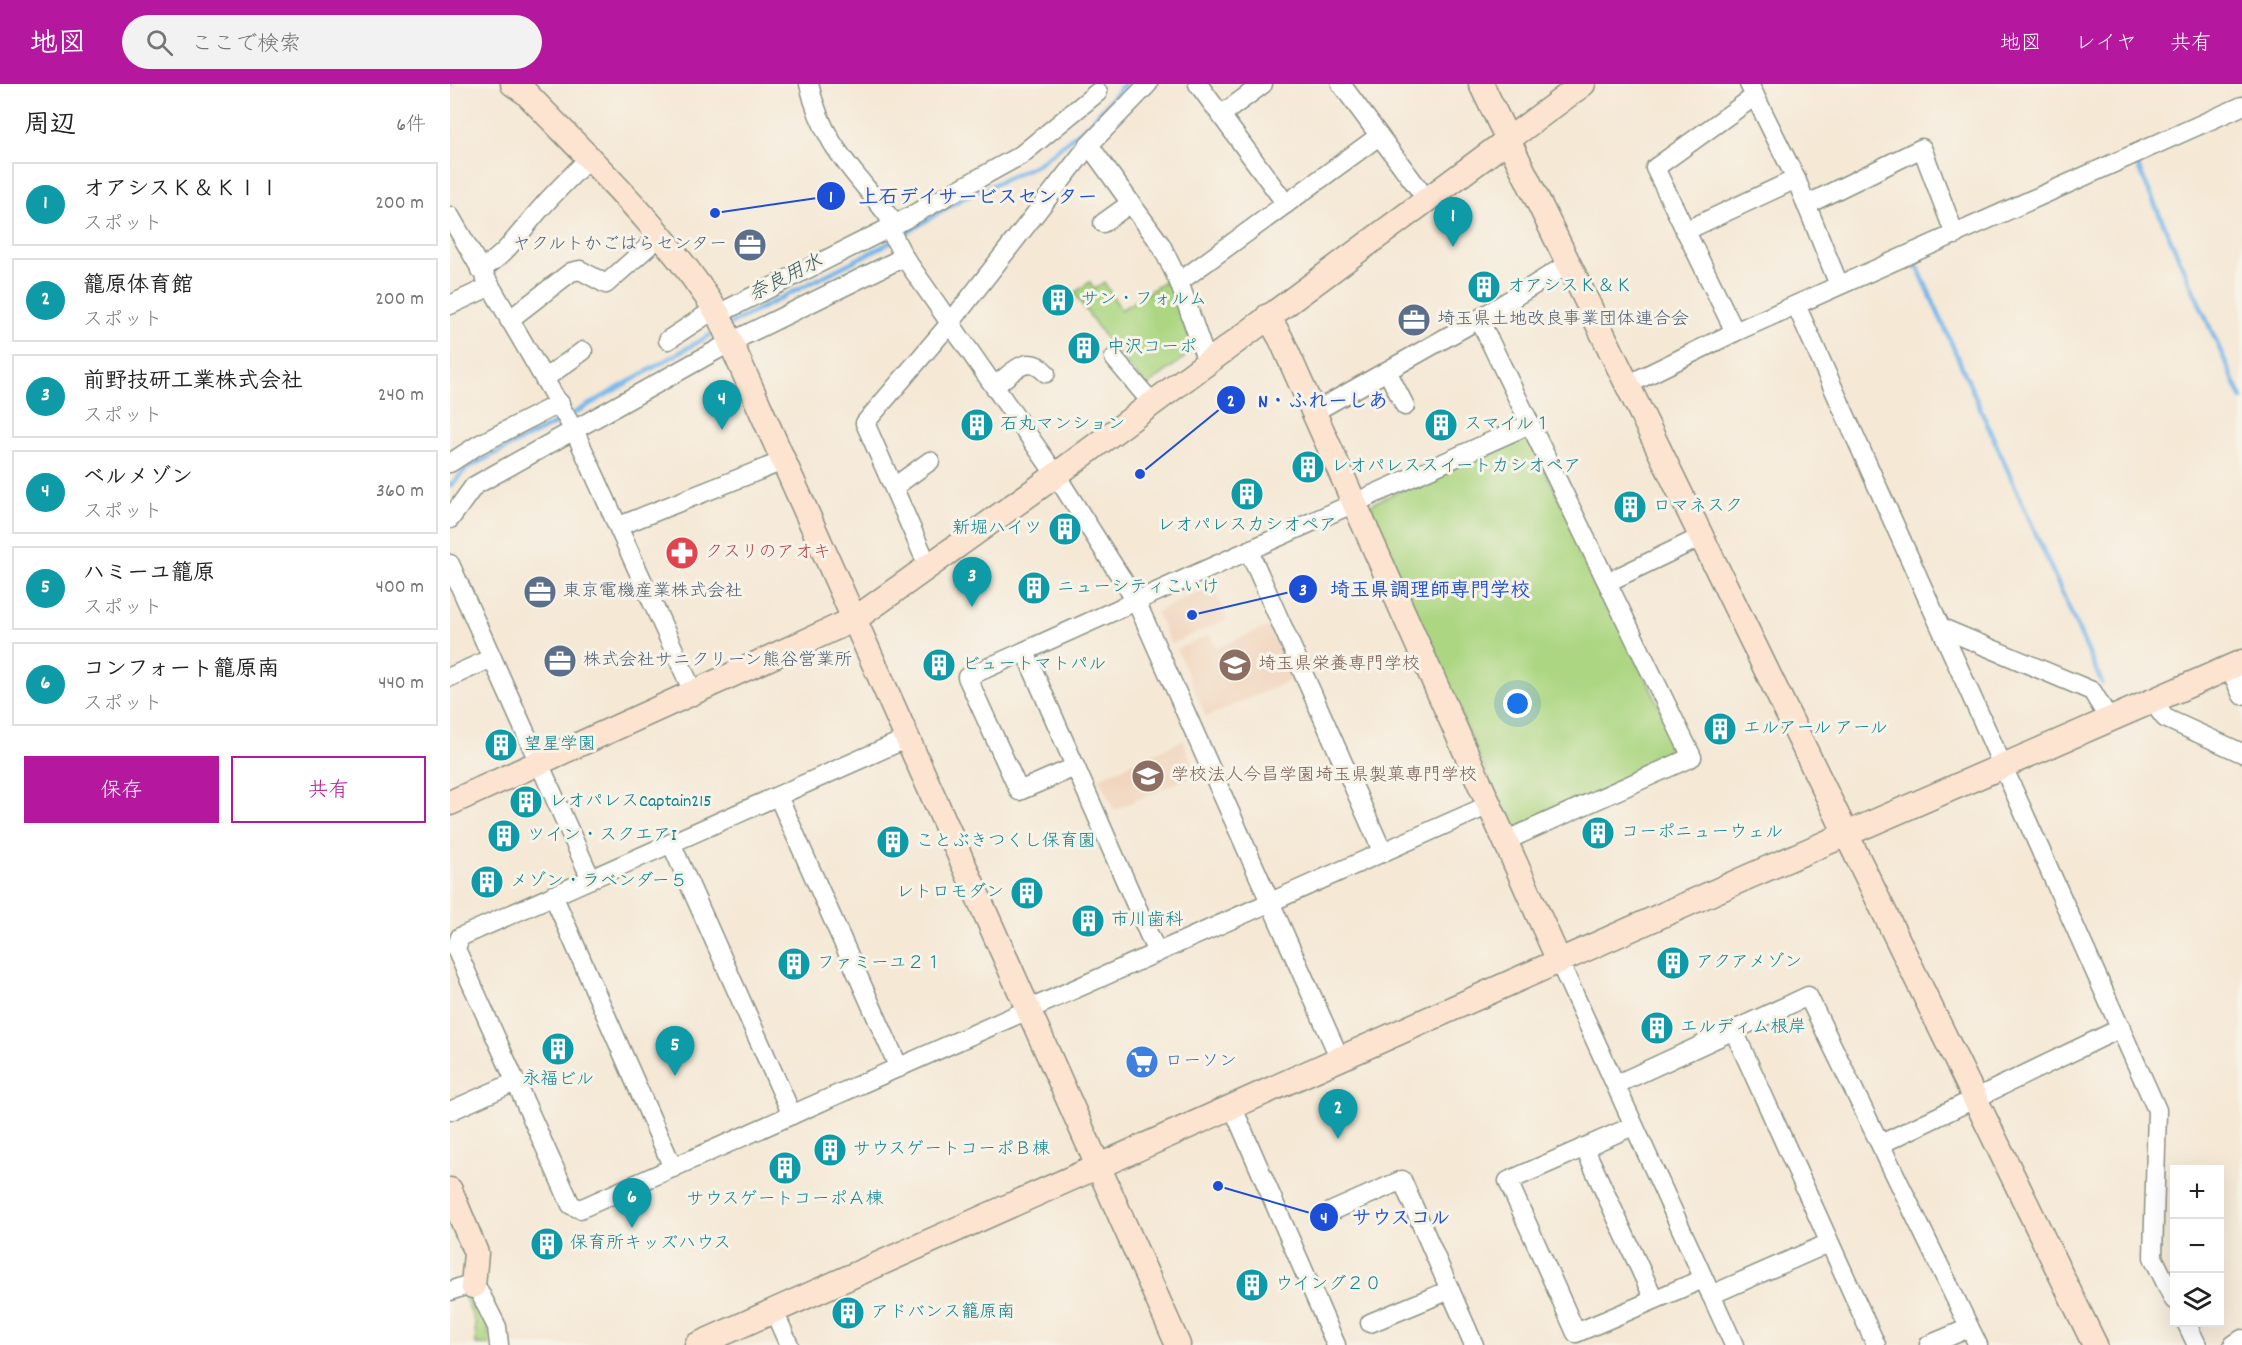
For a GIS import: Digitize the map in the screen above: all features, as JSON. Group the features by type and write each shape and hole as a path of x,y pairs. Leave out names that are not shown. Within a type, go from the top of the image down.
{"street":[{"path":"514,84 526,93 660,236 691,272 716,311 1178,1345"},
{"path":"809,84 821,125 830,143 890,218 889,228 904,257 1056,475 1136,601 1340,1059"},
{"path":"928,566 866,423 951,322 1089,145 1148,84"},
{"path":"1198,84 1286,204"},
{"path":"1221,115 1263,84"},
{"path":"1341,84 1427,200"},
{"path":"1481,84 2095,1345"},
{"path":"450,803 855,619 1056,475 1583,84"},
{"path":"668,340 716,311 889,228 1021,154 1094,88 1122,112"},
{"path":"1735,332 1655,168 1752,90 1796,179 1839,285"},
{"path":"1628,385 1735,332 2242,106"},
{"path":"1179,282 1379,136"},
{"path":"1089,145 1161,245 1179,282 1207,362"},
{"path":"1806,205 1922,148 1955,235"},
{"path":"480,270 508,250 543,206 588,159"},
{"path":"1685,231 1796,179"},
{"path":"1103,223 1131,203"},
{"path":"450,216 489,287 560,403 575,432 620,526 693,692"},
{"path":"509,320 572,272 580,270 606,284 660,236"},
{"path":"450,519 474,486 575,432 731,342 904,257"},
{"path":"1314,412 1479,319 1568,264"},
{"path":"450,305 489,287"},
{"path":"1796,305 2157,1110 2153,1257 2170,1290"},
{"path":"1268,316 1314,412 1559,961 1617,1084 1633,1126 1734,1345"},
{"path":"1479,319 1692,757 1505,840"},
{"path":"544,379 583,351"},
{"path":"1114,358 1152,403"},
{"path":"995,386 1026,363 1034,363 1046,373"},
{"path":"1387,371 1405,406"},
{"path":"450,462 560,403"},
{"path":"1075,767 1019,791 967,676 1530,424"},
{"path":"620,526 783,461"},
{"path":"894,487 930,461"},
{"path":"1608,582 1701,537"},
{"path":"1249,551 1383,853"},
{"path":"450,564 591,879"},
{"path":"1942,628 2092,691 2109,719"},
{"path":"1024,652 1157,953"},
{"path":"450,677 492,658"},
{"path":"697,1345 2002,765 2236,665 2242,695"},
{"path":"2152,701 2165,718 2242,753"},
{"path":"908,738 460,937 456,949 571,1205 580,1209 1490,806"},
{"path":"778,796 899,1068"},
{"path":"672,843 792,1115"},
{"path":"554,895 674,1168"},
{"path":"1617,1084 1808,996 1978,1345"},
{"path":"1881,1144 2121,1028"},
{"path":"1734,1031 1876,1345"},
{"path":"450,1111 515,1082"},
{"path":"1233,1108 1336,1345"},
{"path":"1633,1126 1508,1181 1576,1334 1703,1279"},
{"path":"1584,1147 1654,1299"},
{"path":"1321,1216 1402,1180 1474,1345"},
{"path":"450,1191 476,1253 461,1289 484,1296 494,1318 499,1345"},
{"path":"1711,1295 1828,1243"},
{"path":"1370,1323 1450,1290"},
{"path":"774,1311 789,1345"},
{"path":"2188,1327 2197,1345"},
{"path":"1929,1345 1970,1328"},
{"path":"2233,1345 2242,1339"}],"shaded area":[{"path":"1213,586 1227,619 1171,644 1156,612"},
{"name":"埼玉県栄養専門学校","path":"1269,626 1292,680 1206,717 1177,649 1210,635 1216,648"},
{"name":"学校法人今昌学園埼玉県製菓専門学校","path":"1183,740 1197,774 1114,810 1099,778"}],"green space":[{"path":"1169,279 1194,350 1147,386 1111,346 1074,293 1090,282 1094,289 1104,282 1121,310"},
{"path":"1522,436 1530,439 1680,749 1677,757 1518,828 1509,824 1370,512 1373,503"},
{"path":"464,1295 473,1295 488,1325 490,1345 476,1345 475,1323"}],"waterway":[{"name":"奈良用水","path":"898,238 958,201 1038,164 1089,124 1124,84"},
{"path":"2136,162 2242,399"},
{"name":"奈良用水","path":"730,324 891,242"},
{"path":"1915,261 2102,683"},
{"name":"奈良用水","path":"571,415 717,331"},
{"name":"奈良用水","path":"450,486 467,468 564,419"}],"place":[{"name":"上石デイサービスセンター","path":"715,213"},
{"name":"ヤクルトかごはらセンター","path":"750,245"},
{"name":"オアシスＫ＆ＫＩＩ","path":"1453,247"},
{"name":"オアシスＫ＆Ｋ","path":"1484,287"},
{"name":"サン・フォルム","path":"1058,300"},
{"name":"埼玉県土地改良事業団体連合会","path":"1414,320"},
{"name":"中沢コーポ","path":"1084,348"},
{"name":"石丸マンション","path":"977,425"},
{"name":"スマイル１","path":"1441,425"},
{"name":"ベルメゾン","path":"722,430"},
{"name":"レオパレススイートカシオペア","path":"1308,467"},
{"name":"N・ふれーしあ","path":"1140,474"},
{"name":"レオパレスカシオペア","path":"1247,494"},
{"name":"ロマネスク","path":"1630,507"},
{"name":"新堀ハイツ","path":"1065,529"},
{"name":"クスリのアオキ","path":"682,553"},
{"name":"ニューシティこいけ","path":"1034,588"},
{"name":"東京電機産業株式会社","path":"540,592"},
{"name":"前野技研工業株式会社","path":"972,607"},
{"name":"埼玉県調理師専門学校","path":"1192,615"},
{"name":"株式会社サニクリーン熊谷営業所","path":"560,661"},
{"name":"ビュートマトパル","path":"939,665"},
{"name":"埼玉県栄養専門学校","path":"1235,665"},
{"name":"エルアール アール","path":"1720,729"},
{"name":"望星学園","path":"501,745"},
{"name":"学校法人今昌学園埼玉県製菓専門学校","path":"1148,776"},
{"name":"レオパレスCaptain215","path":"526,802"},
{"name":"コーポニューウェル","path":"1598,833"},
{"name":"ツイン・スクエアI","path":"504,836"},
{"name":"ことぶきつくし保育園","path":"893,842"},
{"name":"メゾン・ラベンダー５","path":"487,882"},
{"name":"レトロモダン","path":"1027,893"},
{"name":"市川歯科","path":"1088,921"},
{"name":"アクアメゾン","path":"1673,963"},
{"name":"ファミーユ２１","path":"794,964"},
{"name":"エルディム根岸","path":"1657,1028"},
{"name":"永福ビル","path":"558,1049"},
{"name":"ローソン","path":"1142,1062"},
{"name":"ハミーユ籠原","path":"675,1076"},
{"name":"籠原体育館","path":"1338,1139"},
{"name":"サウスゲートコーポＢ棟","path":"830,1150"},
{"name":"サウスゲートコーポＡ棟","path":"785,1168"},
{"name":"サウスコル","path":"1218,1186"},
{"name":"コンフォート籠原南","path":"632,1228"},
{"name":"保育所キッズハウス","path":"547,1244"},
{"name":"ウイング２０","path":"1252,1285"},
{"name":"アドバンス籠原南","path":"848,1313"}]}
